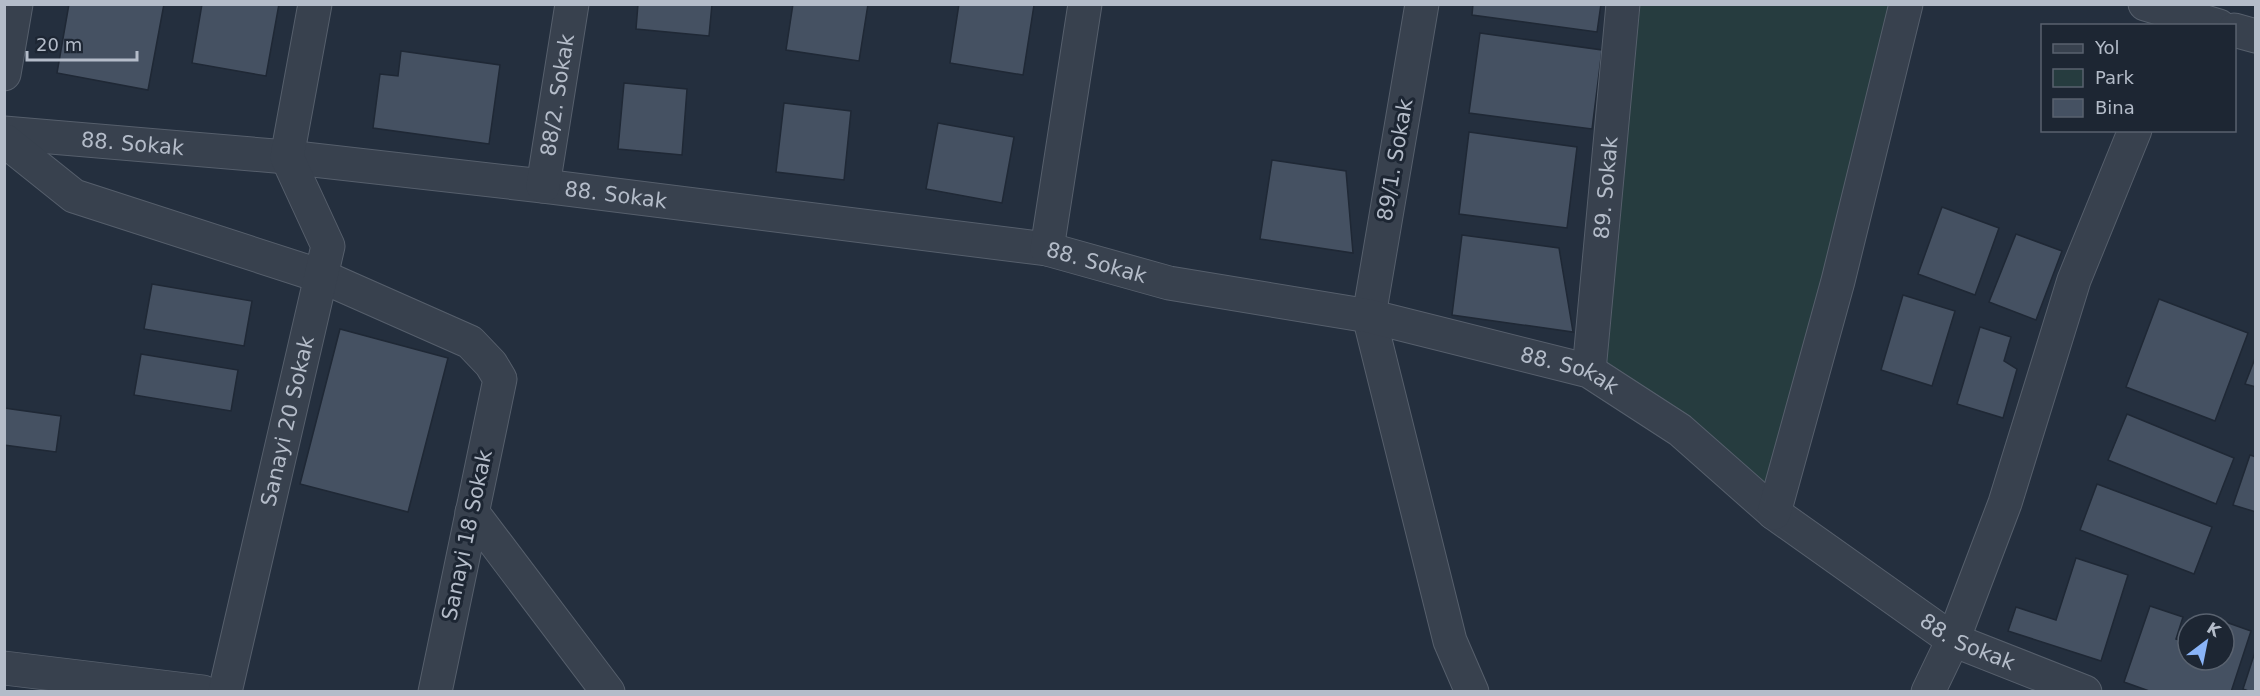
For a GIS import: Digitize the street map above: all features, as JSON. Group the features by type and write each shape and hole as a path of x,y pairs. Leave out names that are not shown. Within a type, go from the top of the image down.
{"street":[{"path":"4,74 16,4"},
{"path":"287,157 315,4"},
{"name":"88/2. Sokak","path":"543,186 572,4"},
{"path":"1047,249 1085,4"},
{"name":"89/1. Sokak","path":"1369,316 1422,4"},
{"name":"89. Sokak","path":"1589,371 1623,4"},
{"path":"1774,513 1838,281 1906,4"},
{"path":"2145,4 2212,24"},
{"path":"2236,30 2256,36"},
{"path":"1928,692 1953,640 2005,503 2074,280 2134,132"},
{"name":"88. Sokak","path":"4,133 287,157 543,186 1047,249 1169,283 1369,316 1589,371 1680,430 1774,513 1953,640 2085,692"},
{"path":"4,140 74,196 321,276"},
{"name":"Sanayi 20 Sokak","path":"225,692 328,246 287,157"},
{"name":"Sanayi 18 Sokak","path":"321,276 470,342 500,379 435,692"},
{"path":"1369,316 1450,641 1472,692"},
{"path":"472,512 608,692"},
{"path":"4,668 139,688 203,692"}],"green space":[{"path":"1633,5 1896,5 1768,493 1600,363"}],"building":[{"path":"69,4 164,4 148,90 57,73"},
{"path":"202,4 279,4 266,76 192,63"},
{"path":"638,4 712,4 709,36 636,29"},
{"path":"793,4 868,4 859,61 786,50"},
{"path":"959,4 1034,5 1023,75 950,63"},
{"path":"1473,4 1601,4 1597,32 1472,15"},
{"path":"1480,33 1602,50 1592,129 1469,113"},
{"path":"401,51 500,65 489,144 373,128 380,74 398,76"},
{"path":"624,83 687,89 682,155 618,149"},
{"path":"784,103 851,111 844,180 776,172"},
{"path":"938,123 1014,137 1002,203 926,189"},
{"path":"1469,132 1577,147 1567,228 1459,214"},
{"path":"1272,160 1346,171 1353,253 1260,239"},
{"path":"1942,207 1999,228 1975,295 1918,274"},
{"path":"2016,234 2062,251 2036,320 1989,302"},
{"path":"1462,235 1559,248 1573,332 1452,315"},
{"path":"152,284 252,301 244,346 144,329"},
{"path":"1903,295 1955,311 1932,386 1881,370"},
{"path":"2159,299 2248,333 2215,421 2126,387"},
{"path":"1980,327 2011,337 2004,361 2017,369 2003,418 1957,404"},
{"path":"340,329 448,358 408,512 300,484"},
{"path":"141,354 238,370 231,411 134,395"},
{"path":"2256,356 2256,387 2245,384"},
{"path":"4,408 61,416 56,452 4,445"},
{"path":"2127,414 2234,458 2216,504 2108,460"},
{"path":"2250,455 2256,457 2256,512 2233,505"},
{"path":"2097,484 2212,527 2194,574 2080,530"},
{"path":"2076,558 2128,575 2101,661 2008,631 2016,607 2056,620"},
{"path":"2150,606 2176,615 2176,672 2236,672 2236,626 2251,631 2231,692 2152,692 2124,682"},
{"path":"2256,649 2256,692 2251,692 2243,689"}]}
